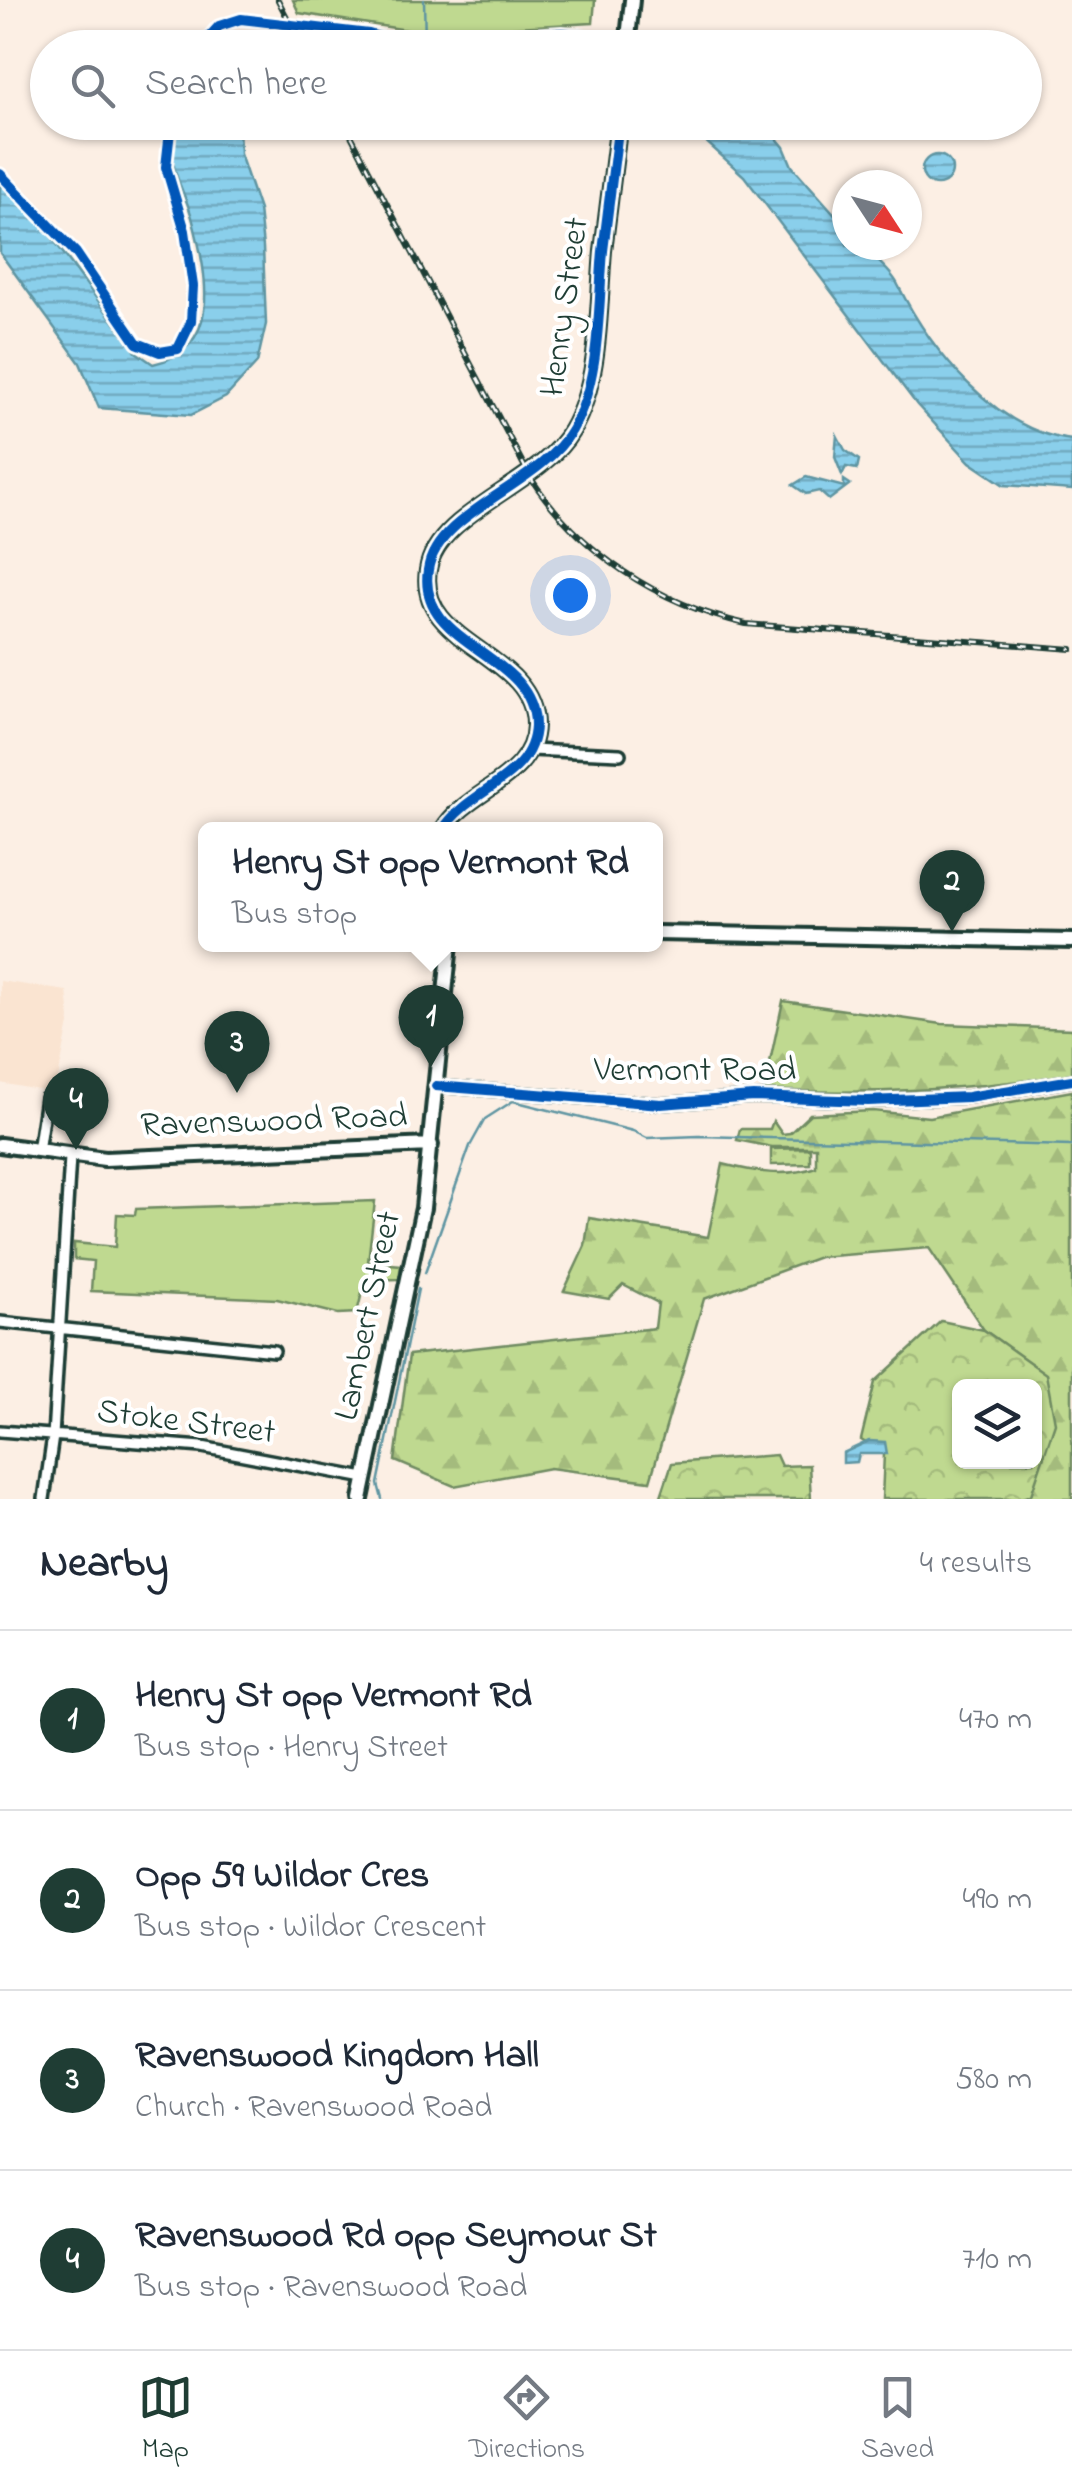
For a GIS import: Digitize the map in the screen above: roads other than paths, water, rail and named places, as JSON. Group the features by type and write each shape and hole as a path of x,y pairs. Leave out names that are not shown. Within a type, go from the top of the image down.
{"street":[{"path":"629,30 632,0"},
{"name":"Henry Street","path":"530,750 534,718 525,691 438,613 429,594 428,571 434,549 448,532 546,463 580,414 592,363 617,140"},
{"path":"448,822 514,770 530,750 620,754"},
{"path":"663,933 1072,941"},
{"path":"431,1145 449,952"},
{"name":"Vermont Road","path":"436,1086 662,1104 753,1098 868,1102 968,1096 1072,1080"},
{"path":"38,1152 46,1098"},
{"name":"Ravenswood Road","path":"0,1145 70,1157 431,1145"},
{"name":"Lambert Street","path":"360,1499 416,1254 431,1145"},
{"path":"44,1499 52,1436 70,1157"},
{"path":"0,1322 274,1350"},
{"name":"Stoke Street","path":"0,1431 202,1446 365,1478"}],"water":[{"path":"175,140 240,140 240,154 259,210 263,247 266,324 257,363 226,397 191,415 99,408 80,363 0,253 0,181 47,231 136,352 153,364 175,356 191,343 205,307 198,242 173,161"},
{"path":"704,140 778,140 792,166 832,211 832,260 876,260 895,280 928,335 968,383 1016,421 1072,440 1072,490 1004,485 970,462 917,405 744,176"},
{"path":"931,156 943,156 951,164 951,176 943,184 931,184 923,176 923,164"},
{"path":"837,435 845,450 859,460 857,469 846,467 842,475 835,457"},
{"path":"806,477 844,487 844,480 850,484 829,500 819,491 806,494 793,485"},
{"path":"869,1441 885,1442 887,1454 859,1454 857,1462 843,1463 843,1453"}],"waterway":[{"path":"424,0 425,30"},
{"path":"425,1273 470,1146 485,1119 513,1101 633,1131 647,1138 1072,1146"},
{"path":"382,1499 378,1484 418,1289"}],"railway":[{"path":"278,0 294,30"},
{"path":"353,140 530,477 572,529 597,552 652,589 746,624 1072,649"}],"place":[{"name":"Opp 59 Wildor Cres","path":"952,932"},
{"name":"Henry St opp Vermont Rd","path":"431,1067"},
{"name":"Ravenswood Kingdom Hall","path":"237,1093"},
{"name":"Ravenswood Rd opp Seymour St","path":"76,1150"}]}
